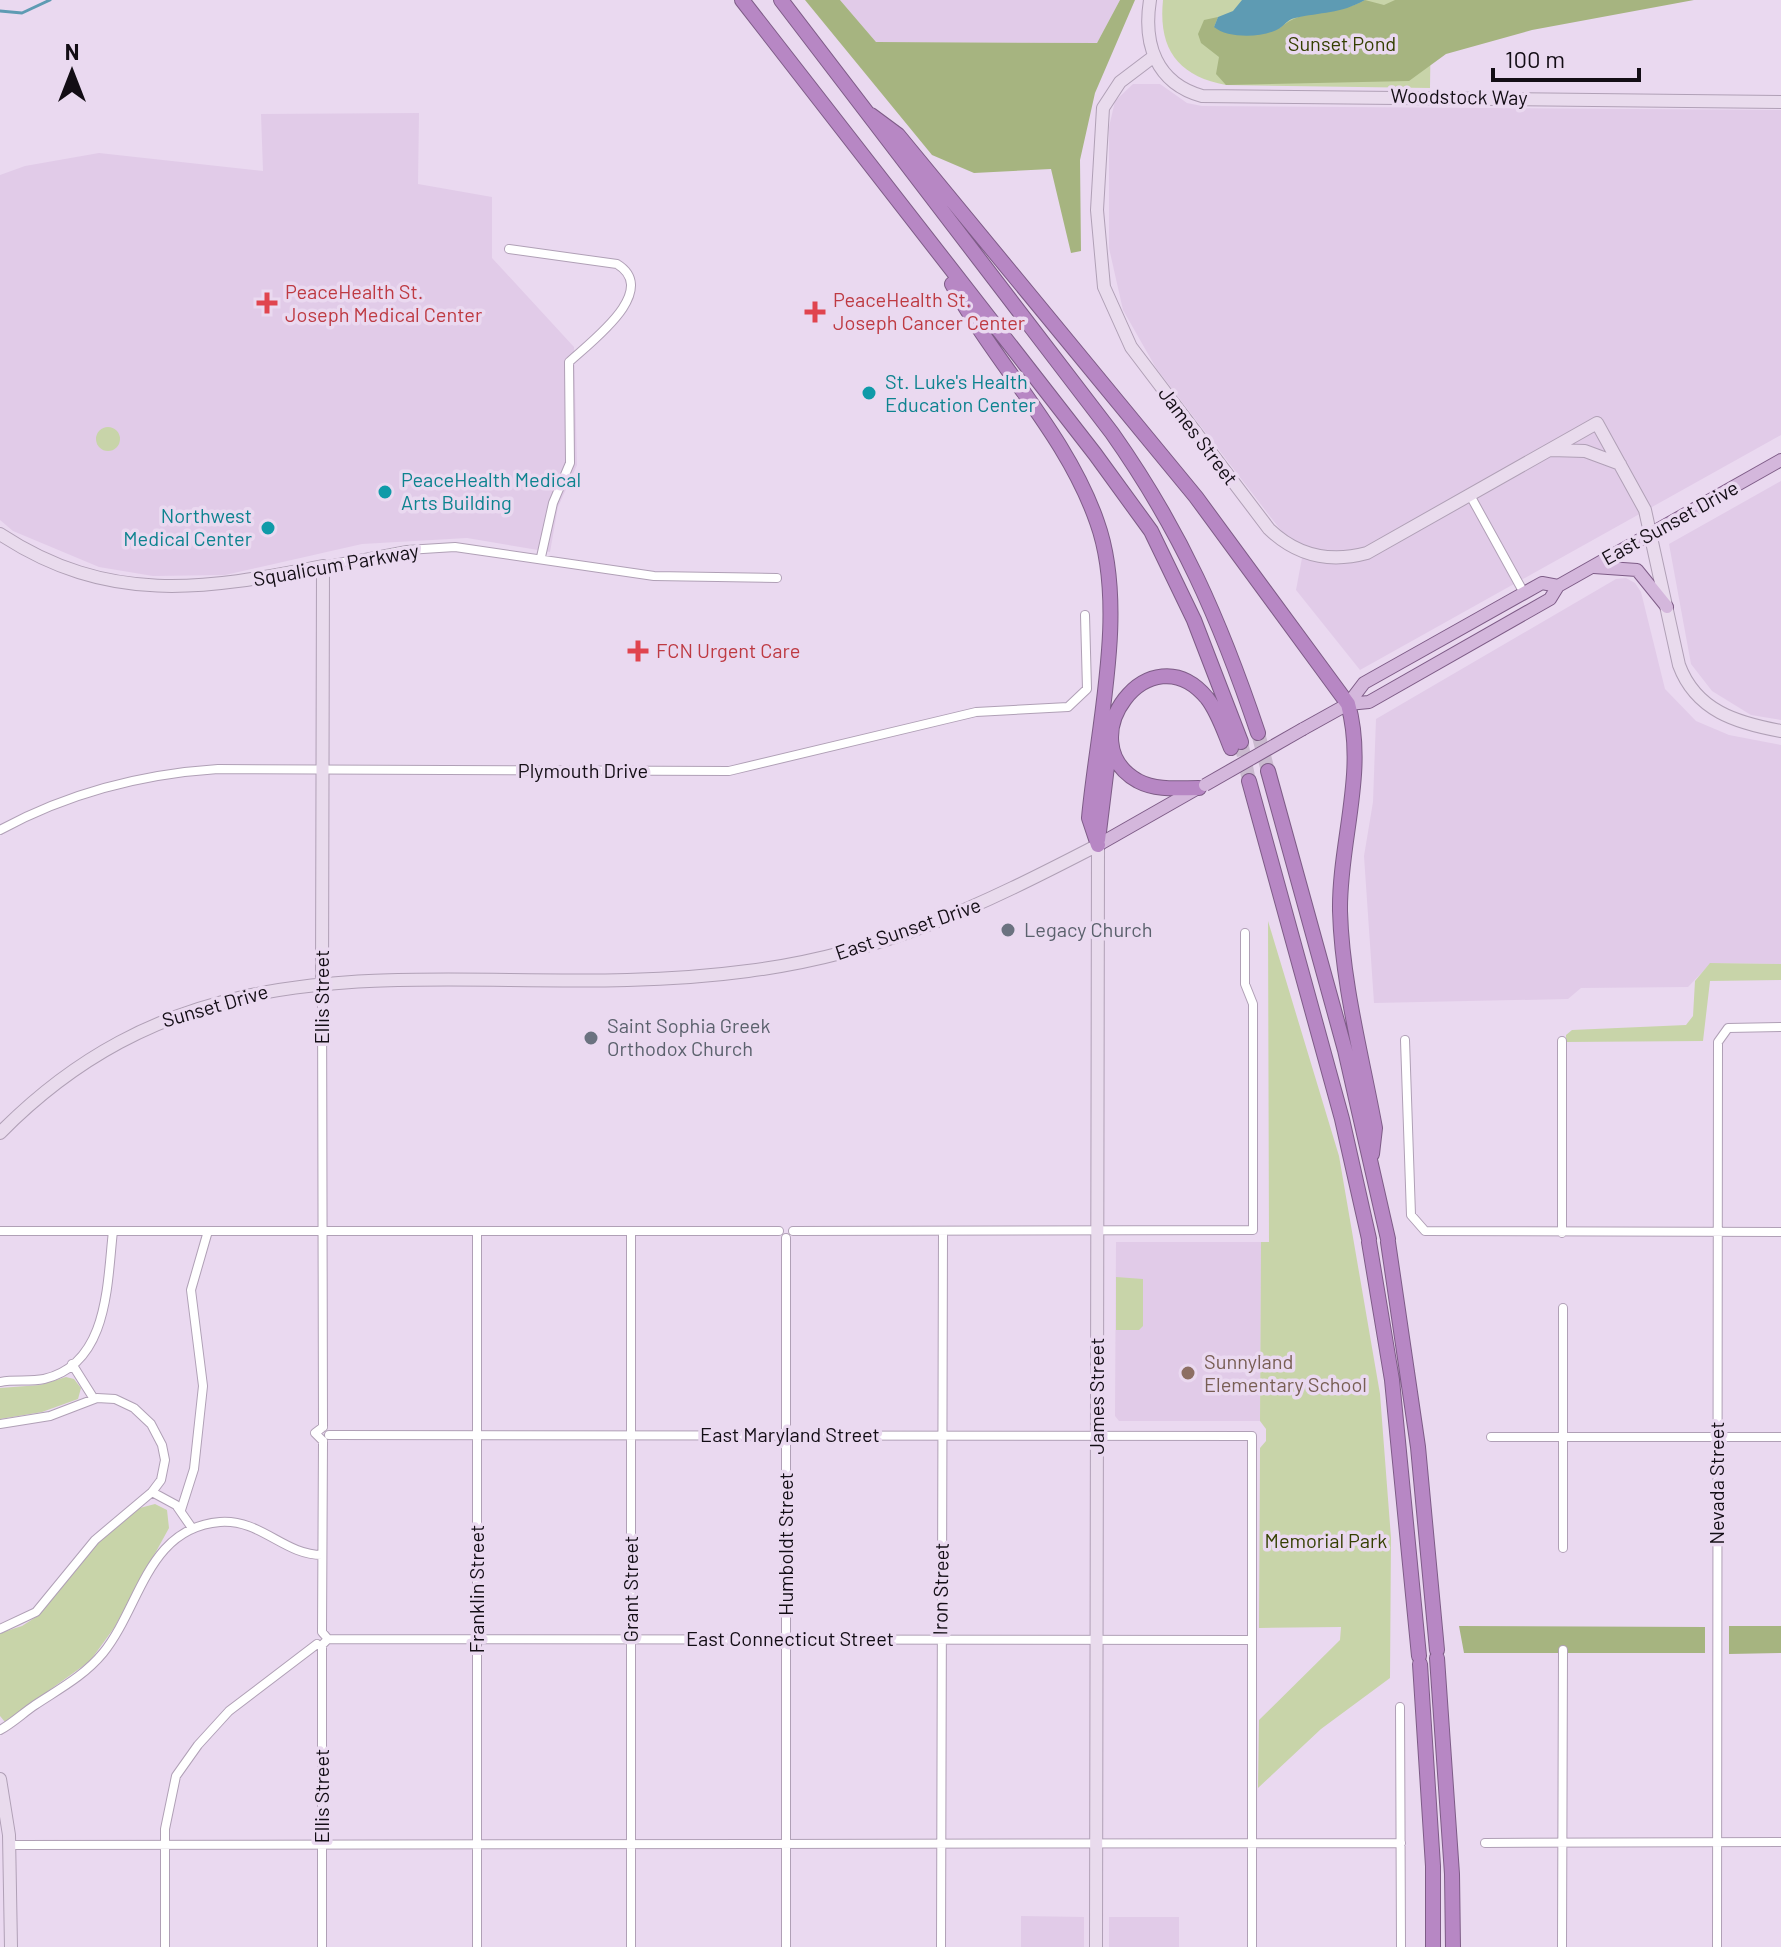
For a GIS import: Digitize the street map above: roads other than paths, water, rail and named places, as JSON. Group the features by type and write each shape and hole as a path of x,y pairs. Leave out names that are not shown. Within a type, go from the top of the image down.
{"highway":[{"path":"742,0 1095,454 1151,531 1194,620 1236,745 1207,698 1193,685 1160,676 1143,681 1121,702 1111,733 1098,845"},
{"path":"781,0 871,115 1156,497 1227,640 1258,733"},
{"path":"871,115 898,135 1070,340 1196,497 1348,704 1355,759 1340,913 1375,1128 1372,1154"},
{"path":"946,265 952,286 1074,474 1103,541 1110,581 1110,626 1089,818 1098,845"},
{"path":"1111,733 1118,760 1139,781 1160,787 1202,786"},
{"path":"1268,771 1372,1154 1388,1240 1418,1447 1437,1654 1452,1874 1453,1947"},
{"path":"1249,781 1342,1119 1369,1240 1392,1380 1420,1660 1433,1866 1433,1947"}],"main road":[{"name":"East Sunset Drive","path":"1098,845 1348,704 1369,702 1382,695 1550,599 1558,586 1590,567 1781,460"},
{"path":"1590,567 1637,570 1667,607"},
{"name":"East Sunset Drive","path":"1348,704 1361,685 1524,593 1542,583 1558,586"}],"street":[{"path":"1150,0 1147,30 1153,57"},
{"name":"Woodstock Way","path":"1153,57 1174,83 1191,93 1213,97 1781,102"},
{"name":"James Street","path":"1153,57 1120,82 1103,108 1097,210 1099,262 1110,306 1145,367 1269,529 1300,551 1338,559 1367,553 1471,497 1597,423 1620,464"},
{"path":"509,249 617,264 625,269 631,281 630,298 609,325 569,362 570,463 553,503 541,557"},
{"path":"1548,450 1585,451 1620,464 1645,510 1652,533 1679,665 1699,697 1735,722 1781,731"},
{"path":"1471,497 1524,593"},
{"name":"Squalicum Parkway","path":"0,534 57,564 85,573 159,587 210,586 407,550 440,548 474,548 654,576 777,578"},
{"name":"Ellis Street","path":"322,1947 325,1434 323,566"},
{"name":"Plymouth Drive","path":"0,830 67,799 157,776 218,769 729,771 976,712 1068,707 1087,689 1085,615"},
{"name":"James Street","path":"1096,1947 1098,845"},
{"name":"East Sunset Drive","path":"322,982 641,981 776,967 865,947 942,921 987,903 1098,845"},
{"path":"0,1231 786,1233 1253,1230 1253,1004 1245,984 1245,933"},
{"name":"Sunset Drive","path":"0,1133 67,1075 151,1025 217,1001 322,982"},
{"name":"Nevada Street","path":"1717,1947 1718,1042 1724,1030 1733,1027 1781,1027"},
{"path":"1405,1040 1411,1215 1417,1225 1434,1233 1781,1232"},
{"path":"1562,1041 1562,1233"},
{"path":"0,1382 47,1378 86,1352 98,1328 113,1231"},
{"path":"181,1510 194,1469 203,1386 191,1290 208,1231"},
{"name":"Franklin Street","path":"477,1231 477,1947"},
{"name":"Grant Street","path":"631,1231 631,1947"},
{"name":"Iron Street","path":"941,1947 943,1231"},
{"name":"Humboldt Street","path":"786,1233 786,1947"},
{"path":"1563,1308 1563,1548"},
{"path":"72,1364 94,1399"},
{"path":"0,1424 50,1416 94,1399 115,1399 134,1408 159,1437 164,1467 152,1492 107,1527 60,1578 36,1612 0,1629"},
{"name":"East Maryland Street","path":"325,1434 1252,1436 1252,1640"},
{"path":"1491,1437 1781,1437"},
{"path":"152,1492 181,1510 192,1528"},
{"path":"0,1730 94,1663 121,1627 154,1560 173,1539 192,1528 216,1522 238,1523 265,1531 302,1554 322,1555"},
{"path":"165,1947 164,1845 171,1789 198,1745 246,1696 322,1640"},
{"name":"East Connecticut Street","path":"322,1640 1252,1640"},
{"path":"1252,1640 1252,1947"},
{"path":"1562,1947 1563,1650"},
{"path":"1400,1707 1401,1947"},
{"path":"0,1779 11,1947"},
{"path":"6,1839 164,1845 1401,1843"},
{"path":"1485,1843 1781,1842"}],"water":[{"name":"Sunset Pond","path":"1242,0 1365,0 1339,10 1292,19 1265,34 1228,34 1214,27 1218,17 1233,11"}],"waterway":[{"path":"0,11 22,13 50,0"}],"tunnel":[{"path":"1258,733 1268,771"},
{"path":"1241,742 1249,781"}],"place":[{"name":"PeaceHealth St. Joseph Medical Center","path":"267,303"},
{"name":"PeaceHealth St. Joseph Cancer Center","path":"815,312"},
{"name":"St. Luke's Health Education Center","path":"869,393"},
{"name":"PeaceHealth Medical Arts Building","path":"385,492"},
{"name":"Northwest Medical Center","path":"268,528"},
{"name":"FCN Urgent Care","path":"638,651"},
{"name":"Legacy Church","path":"1008,930"},
{"name":"Saint Sophia Greek Orthodox Church","path":"591,1038"},
{"name":"Sunnyland Elementary School","path":"1188,1373"}],"park label":[{"name":"Memorial Park","path":"1326,1541"}]}
